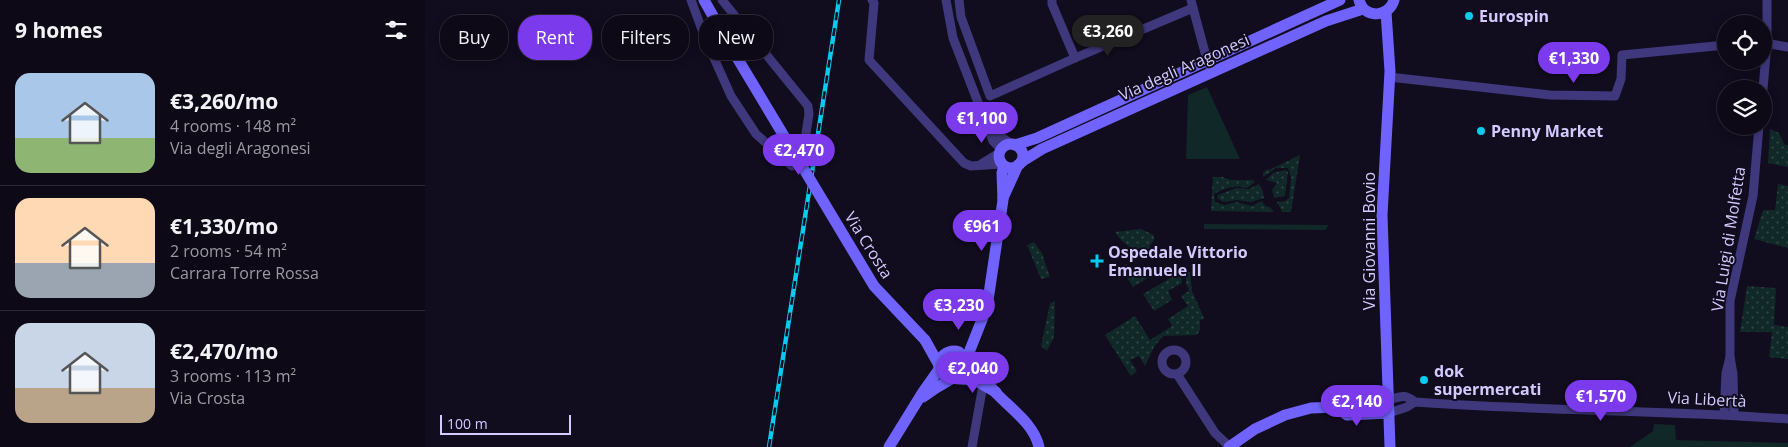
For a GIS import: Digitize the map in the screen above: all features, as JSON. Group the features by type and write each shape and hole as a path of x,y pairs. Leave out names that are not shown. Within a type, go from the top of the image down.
{"main road":[{"name":"Via Crosta","path":"704,0 874,286 925,340"},
{"name":"Via degli Aragonesi","path":"1005,153 1340,0"},
{"path":"1361,4 1381,13 1391,8 1394,0"},
{"name":"Via degli Aragonesi","path":"1020,164 1042,149 1361,4"},
{"name":"Via Giovanni Bovio","path":"1381,13 1389,36 1390,74 1382,215 1390,447"},
{"path":"1003,200 1022,158 1021,150 1005,153"},
{"path":"1005,153 1012,168 1020,164"},
{"path":"916,403 965,370 966,362 987,307 1003,200 1002,173 1005,153"},
{"path":"889,447 939,367 941,358 979,329"},
{"path":"925,340 950,352 962,354 966,362 979,372 1029,427 1038,441 1039,447"},
{"path":"925,340 943,374 976,381 996,392"},
{"path":"1229,447 1255,428 1285,414 1311,408 1336,407 1353,402 1388,400"},
{"path":"1336,407 1347,415 1389,413"}],"street":[{"path":"691,0 705,38 731,96 756,134 792,166 805,146 809,114 808,106 722,0"},
{"path":"872,0 874,3 869,60 964,163 971,166 981,164 1005,153 1000,136 988,125 953,38 946,0"},
{"path":"959,0 961,16 990,96 1192,4 1212,72"},
{"path":"1052,0 1075,58"},
{"path":"1766,15 1767,0"},
{"path":"1772,44 1788,46"},
{"path":"1390,74 1550,95 1615,96 1621,79 1622,56 1717,46"},
{"name":"Via Luigi di Molfetta","path":"1729,415 1733,374 1730,357 1730,301 1753,196 1758,135"},
{"path":"1177,374 1215,433 1229,447"},
{"path":"972,447 983,385"},
{"name":"Via Libertà","path":"1388,400 1408,396 1415,402 1500,408 1788,418"},
{"name":"Via Libertà","path":"1389,413 1407,408 1415,402"}],"green space":[{"path":"1207,87 1240,159 1186,159 1188,95"},
{"path":"1772,130 1779,133 1785,145 1788,145 1788,167 1768,163 1770,135 1772,135"},
{"path":"1300,155 1291,212 1282,212 1277,202 1285,201 1289,198 1291,178 1288,168 1276,168 1263,177 1263,173 1267,169 1269,170"},
{"path":"1285,170 1288,172 1285,196 1274,198 1272,190 1277,183 1266,180 1273,173"},
{"path":"1213,177 1231,180 1253,180 1255,182 1247,188 1226,188 1214,194 1215,202 1224,205 1236,202 1252,206 1262,201 1265,206 1270,207 1274,212 1211,211"},
{"path":"1259,184 1264,198 1251,202 1237,200 1223,202 1217,198 1218,195 1236,188 1249,189"},
{"path":"1778,184 1788,186 1788,248 1754,239 1763,210 1775,210"},
{"path":"1204,224 1329,225 1325,230 1204,229"},
{"path":"1141,229 1154,235 1154,240 1149,247 1161,250 1161,257 1154,257 1135,250 1123,242 1115,232"},
{"path":"1034,242 1042,253 1050,277 1041,279 1027,245"},
{"path":"1126,264 1133,268 1153,272 1153,275 1133,287 1120,267"},
{"path":"1181,272 1182,283 1168,291 1172,300 1154,311 1143,294"},
{"path":"1186,272 1190,272 1192,291 1204,318 1200,321 1200,330 1197,335 1163,336 1154,347 1145,366 1139,356 1130,360 1137,371 1131,376 1105,335 1135,316 1150,340 1172,326 1168,319 1188,306 1181,296 1189,291 1186,283"},
{"path":"1747,286 1776,288 1774,325 1788,327 1788,359 1769,357 1772,332 1740,332"},
{"path":"1055,301 1054,337 1047,351 1041,346 1050,303"},
{"path":"1654,424 1675,425 1676,440 1788,443 1788,447 1630,447 1653,431"}],"railway":[{"path":"769,447 839,0"}],"place":[{"name":"Eurospin","path":"1469,16"},
{"name":"Penny Market","path":"1481,131"},
{"name":"Ospedale Vittorio Emanuele II","path":"1097,261"},
{"name":"dok supermercati","path":"1424,380"}]}
